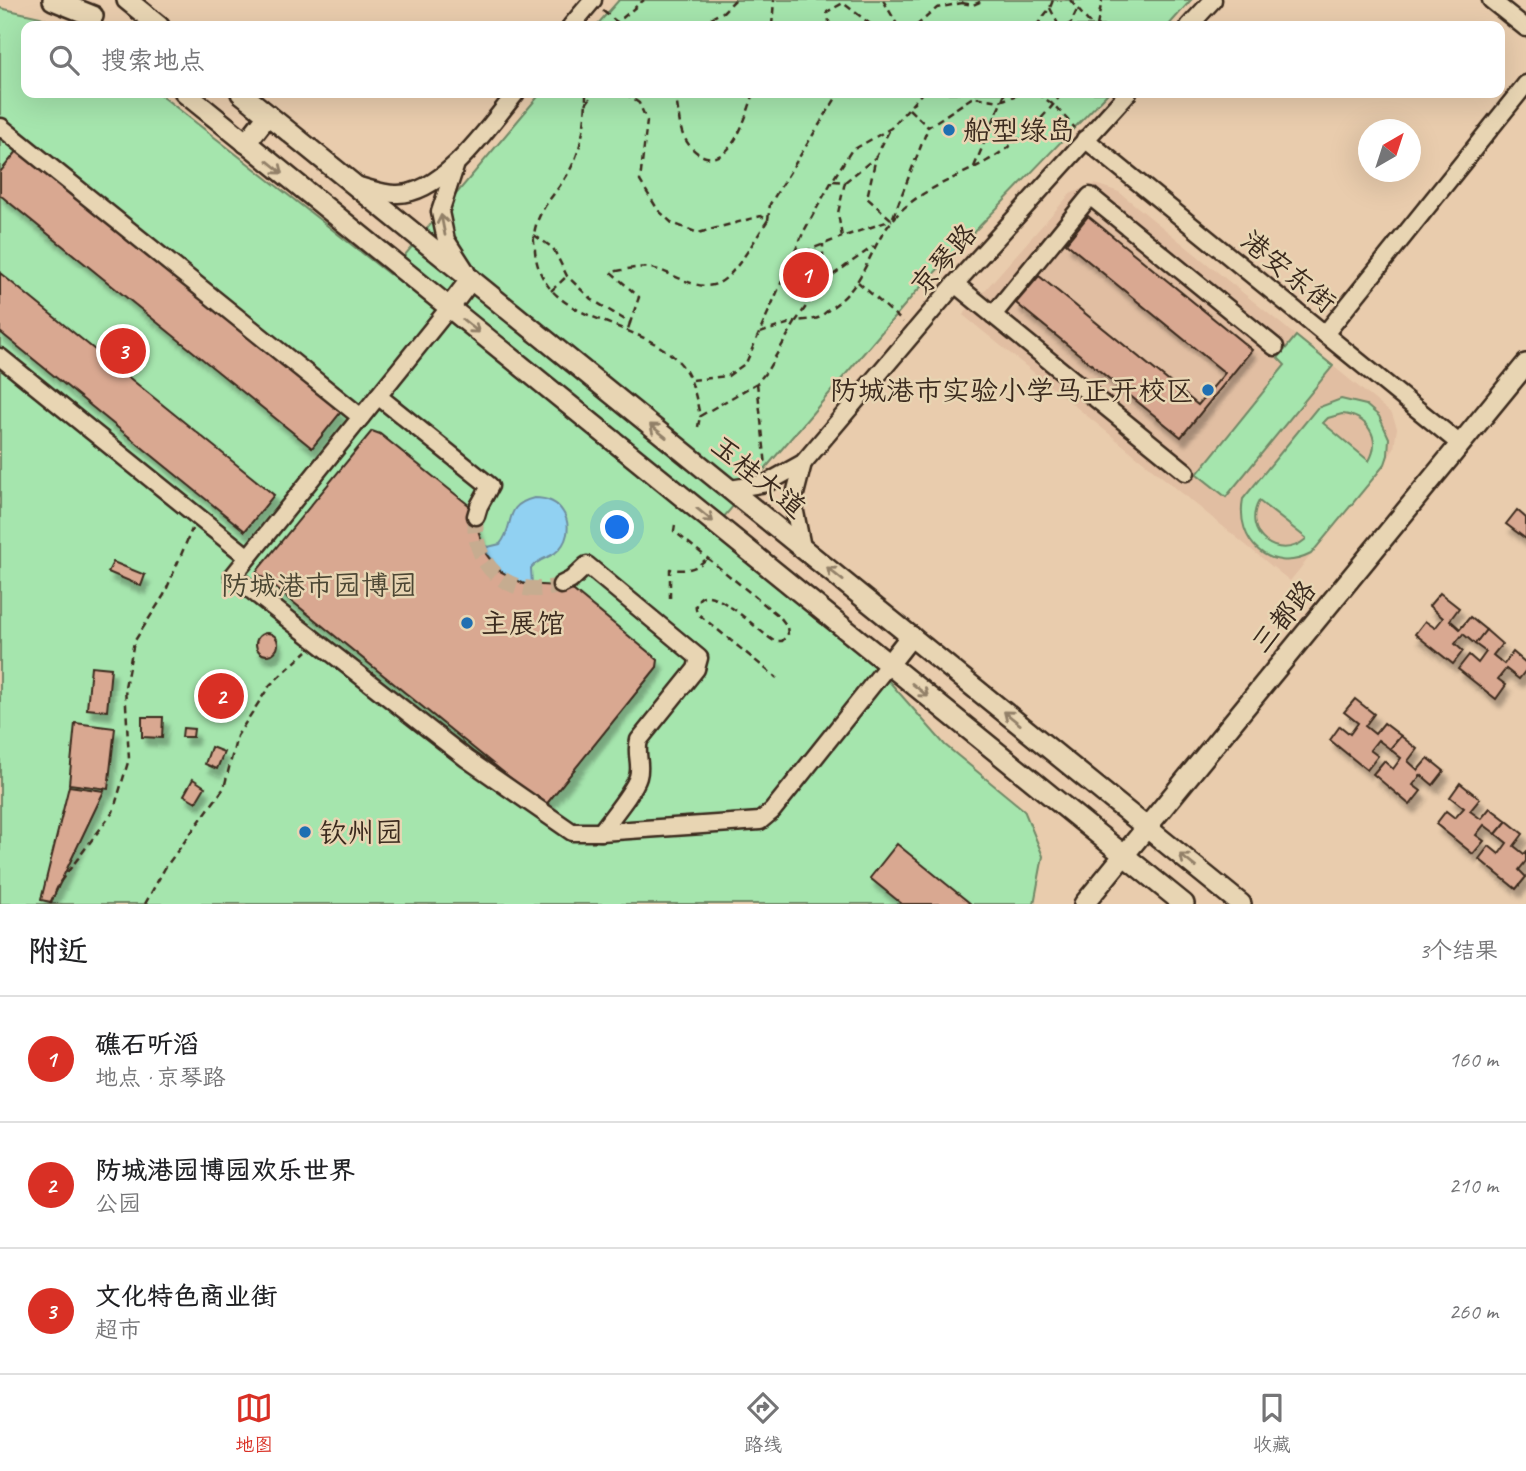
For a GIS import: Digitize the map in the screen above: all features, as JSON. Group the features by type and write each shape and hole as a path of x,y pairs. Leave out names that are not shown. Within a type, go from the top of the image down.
{"main road":[{"path":"53,0 99,21"},
{"path":"74,0 99,21"},
{"path":"127,0 153,21"},
{"path":"191,98 1184,904"},
{"name":"玉桂大道","path":"247,98 1241,904"},
{"path":"246,143 268,115"},
{"path":"449,308 471,279"},
{"name":"三都路","path":"1084,904 1526,364"},
{"path":"889,664 911,636"}],"street":[{"path":"1194,21 1213,0"},
{"path":"1491,0 1526,28"},
{"path":"575,21 592,1"},
{"path":"1325,334 1526,84"},
{"path":"354,184 396,195 414,192 455,167 512,98"},
{"name":"京琴路","path":"803,463 955,284 1123,98"},
{"path":"0,129 1,127 12,135 361,417"},
{"name":"港安东街","path":"1085,139 1460,444"},
{"path":"455,167 440,212 446,240 471,279"},
{"path":"993,315 1090,196 1275,347"},
{"path":"955,284 1186,472"},
{"path":"449,308 233,576 467,759 572,832 760,821 772,811 889,664"},
{"path":"0,357 248,557"},
{"path":"378,396 490,486 476,516"},
{"path":"730,489 767,483 803,463"},
{"path":"802,547 793,502 803,463"},
{"path":"561,585 587,565 699,658 696,669 639,740 636,752 640,763 638,779 601,832"}],"path":[{"path":"618,21 644,0"},
{"path":"705,21 723,12 734,0"},
{"path":"772,21 774,0"},
{"path":"883,0 895,21"},
{"path":"922,21 937,8 962,1 973,5 984,0"},
{"path":"1039,21 1053,0"},
{"path":"1070,0 1087,21"},
{"path":"1098,21 1102,0"},
{"path":"592,1 616,21"},
{"path":"829,21 827,12 843,3 866,21"},
{"path":"1050,8 1056,21"},
{"path":"1072,21 1077,10"},
{"path":"586,98 583,131 572,166 543,207 534,235 537,270 551,291 567,304 597,320 656,343 680,363 691,380 701,416 698,427"},
{"path":"586,104 590,98"},
{"path":"632,98 639,103 647,121 640,181 658,210 671,223 698,233 761,216 768,220"},
{"path":"675,98 682,133 690,147 710,158 719,157 737,138 752,98"},
{"path":"628,330 639,297 611,272 654,268 696,285 714,286 728,277 768,220 770,204 836,98"},
{"path":"892,220 867,198 876,157 891,128 918,98"},
{"path":"759,334 796,321 818,318 839,303 858,282 892,220 928,127 969,98"},
{"path":"986,98 1000,101 1009,98"},
{"path":"974,167 1002,98"},
{"path":"1044,98 1085,139"},
{"path":"793,256 892,220 921,195 987,161 1027,130 1059,98"},
{"path":"909,109 928,127"},
{"path":"691,380 728,376 746,363 804,231 832,181 851,151 891,128"},
{"path":"842,237 838,213 845,182 876,157"},
{"path":"832,181 845,182"},
{"path":"534,235 553,248 567,276 591,299 630,323"},
{"path":"823,282 824,244"},
{"path":"701,416 757,383 823,282 877,244"},
{"path":"551,291 567,276"},
{"path":"858,282 914,332"},
{"path":"757,383 767,483"},
{"path":"50,904 60,882 113,812 129,759 125,687 134,642 164,595 198,516"},
{"path":"675,525 674,531 780,617 787,626 788,635 782,641 774,641 722,600 705,596 698,599 695,607 697,613 777,678"},
{"path":"670,598 670,569 684,571 699,567 708,558"},
{"path":"145,904 165,868 224,788 237,736 270,685 317,641"}],"shaded area":[{"name":"防城港市实验小学马正开校区","path":"1095,184 1119,192 1392,414 1397,428 1394,448 1385,464 1290,581 963,315 1070,194"}],"green space":[{"path":"619,0 1191,0 1172,21 600,21"},
{"name":"防城港市园博园","path":"0,8 48,21 21,21 21,98 164,98 389,274 537,98 1103,98 915,293 711,532 872,662 945,745 1024,810 1043,856 1034,904 0,904"},
{"path":"1296,336 1333,366 1226,497 1197,474 1285,365 1278,358"},
{"path":"1341,399 1366,405 1379,416 1389,438 1388,455 1385,464 1311,554 1282,560 1269,557 1250,540 1244,528 1243,499 1317,408","holes":["1342,414 1359,419 1370,430 1374,444 1369,461 1323,423 1328,418","1259,501 1306,538 1306,539 1295,546 1284,548 1265,541 1255,524"]}],"water":[{"path":"534,498 547,500 558,506 566,517 568,529 559,549 531,568 532,585 502,572 483,545 488,547 500,544 513,511 524,501"}],"building":[{"path":"18,150 341,412 312,448 0,195 0,172"},
{"path":"1088,216 1252,350 1181,437 1016,303 1039,276 1198,405 1225,373 1066,243"},
{"path":"0,273 274,495 245,531 0,332"},
{"name":"主展馆","path":"372,431 380,434 470,506 486,554 498,570 524,584 558,586 574,591 658,660 657,667 545,806 256,572"},
{"path":"1517,510 1526,518 1526,539 1506,524"},
{"path":"113,562 145,575 141,586 108,572"},
{"path":"1440,593 1459,608 1450,620 1460,629 1470,617 1486,630 1475,644 1463,634 1455,644 1463,651 1453,664 1415,634 1425,621 1435,628 1443,618 1429,606"},
{"path":"1486,630 1502,644 1493,655 1504,664 1513,652 1526,663 1526,670 1519,679 1506,669 1498,679 1506,685 1496,699 1458,669 1469,655 1478,663 1486,652 1475,644"},
{"path":"267,633 275,636 278,644 275,652 267,655 259,652 256,644 259,636"},
{"path":"91,666 111,668 107,711 87,709"},
{"path":"1355,699 1374,714 1365,726 1375,734 1384,723 1401,736 1390,749 1378,740 1370,750 1378,756 1367,770 1330,740 1340,726 1350,734 1358,723 1344,712"},
{"path":"142,717 163,717 162,738 142,737"},
{"path":"75,723 115,728 108,789 69,784"},
{"path":"183,728 194,729 193,737 182,737"},
{"path":"1401,736 1417,749 1408,761 1418,770 1428,758 1444,771 1433,785 1421,775 1413,785 1421,791 1410,805 1373,774 1384,761 1393,769 1401,758 1390,749"},
{"path":"211,747 224,752 217,769 205,764"},
{"path":"193,779 205,787 196,802 184,795"},
{"path":"1460,783 1480,799 1470,811 1481,819 1490,808 1507,821 1496,834 1484,825 1476,835 1484,841 1473,854 1436,824 1446,811 1455,818 1464,808 1450,797"},
{"path":"69,786 104,791 51,902 41,900"},
{"path":"1507,821 1523,834 1514,846 1524,854 1526,852 1526,861 1519,870 1526,877 1516,889 1479,859 1489,846 1499,854 1507,843 1496,834"},
{"path":"897,844 971,904 902,904 870,878"}],"tunnel":[{"path":"476,516 476,535 480,551 487,565 498,576 511,584 526,588 543,589 561,585"}],"place":[{"name":"船型绿岛","path":"949,130"},
{"name":"礁石听滔","path":"806,275"},
{"name":"文化特色商业街","path":"123,351"},
{"name":"防城港市实验小学马正开校区","path":"1208,390"},
{"name":"主展馆","path":"467,623"},
{"name":"防城港园博园欢乐世界","path":"221,696"},
{"name":"钦州园","path":"305,832"}]}
